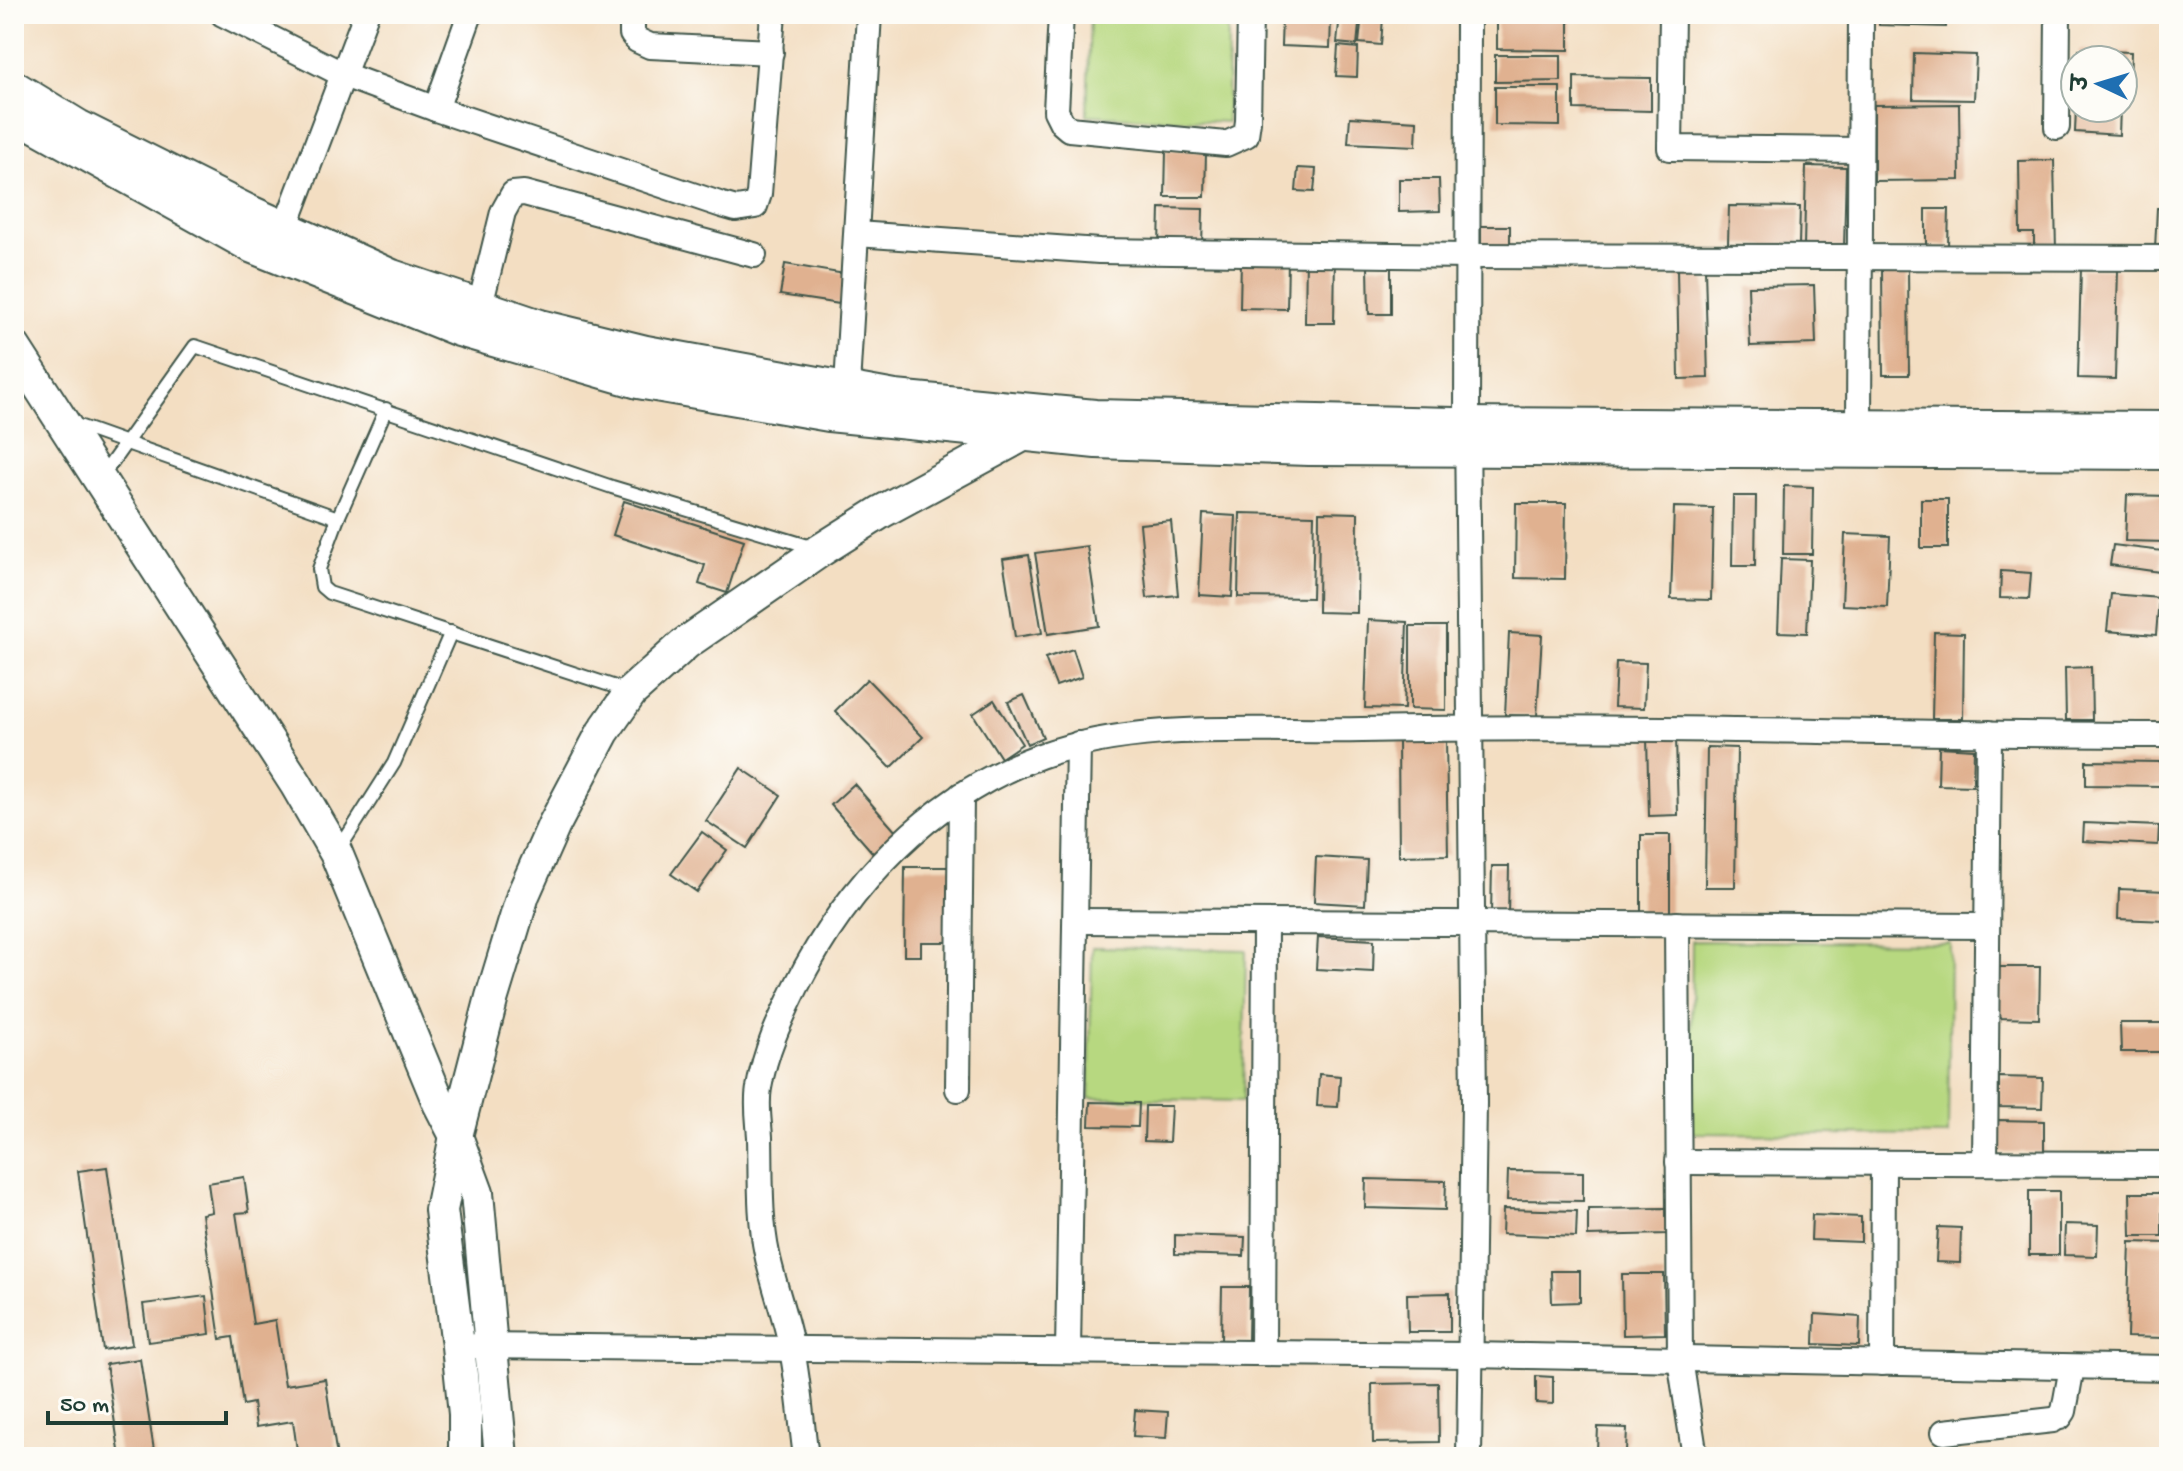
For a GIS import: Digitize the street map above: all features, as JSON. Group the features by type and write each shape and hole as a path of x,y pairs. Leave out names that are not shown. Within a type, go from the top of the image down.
{"street":[{"path":"223,14 344,75 436,109 736,209 755,206 759,194 773,14"},
{"path":"278,241 366,14"},
{"path":"436,109 470,14"},
{"path":"632,14 632,34 650,46 771,52"},
{"path":"846,403 869,14"},
{"path":"1061,14 1056,111 1069,129 1226,144 1246,135 1250,14"},
{"path":"1468,14 1474,1103 1469,1457"},
{"path":"1672,14 1670,148 1860,150"},
{"path":"1859,425 1861,14"},
{"path":"2057,127 2058,14"},
{"path":"14,87 278,241 540,326 846,403 1022,435 1111,443 1309,449 1468,437 1859,425 2169,428"},
{"path":"14,114 459,330 638,382 846,403 895,397 1095,416 1468,437 2169,453"},
{"path":"480,306 503,212 513,194 524,193 754,255"},
{"path":"857,234 1099,251 1468,256 2169,258"},
{"path":"14,347 296,784 336,853 439,1103 456,1136 477,1193 501,1457"},
{"path":"465,1457 465,1414 441,1210 456,1136 492,997 523,895 554,825 603,732 631,692 686,643 821,550 893,505 1063,413"},
{"path":"806,1457 792,1348 766,1252 757,1095 767,1049 808,962 864,883 918,827 961,795 1017,765 1078,744 1148,734 1219,731 1471,728 2169,735"},
{"path":"1985,1163 1989,733"},
{"path":"1068,1351 1078,744"},
{"path":"958,1089 961,795"},
{"path":"1076,921 1987,926"},
{"path":"1263,1353 1265,922"},
{"path":"1677,924 1680,1359 1695,1457"},
{"path":"1678,1162 2169,1164"},
{"path":"1882,1363 1883,1163"},
{"path":"458,1346 1470,1355 2169,1368"},
{"path":"1944,1432 2057,1418 2064,1411 2072,1367"}],"lane":[{"path":"100,480 195,346 612,487 821,550"},
{"path":"386,409 319,569 322,587 329,593 631,692"},
{"path":"61,420 338,518"},
{"path":"336,853 394,763 451,632"}],"green space":[{"path":"1090,14 1228,14 1227,122 1087,115"},
{"path":"1692,941 1950,943 1948,1135 1690,1133"},
{"path":"1092,947 1246,950 1243,1101 1089,1098"}],"building":[{"path":"1340,14 1360,15 1357,45 1337,43"},
{"path":"1362,14 1383,17 1381,45 1359,43"},
{"path":"1879,14 1946,14 1946,27 1879,25"},
{"path":"1282,17 1331,19 1330,48 1281,46"},
{"path":"1497,18 1569,19 1569,50 1497,49"},
{"path":"1338,46 1358,48 1357,77 1336,76"},
{"path":"1914,53 1976,55 1974,100 1913,99"},
{"path":"1495,55 1561,55 1561,81 1495,82"},
{"path":"1574,77 1651,78 1651,111 1574,109"},
{"path":"1495,87 1560,87 1560,126 1495,125"},
{"path":"1959,104 1960,180 1874,181 1874,105"},
{"path":"1350,117 1417,121 1416,146 1348,143"},
{"path":"2075,124 2119,124 2119,135 2075,132"},
{"path":"1166,150 1206,151 1205,197 1165,197"},
{"path":"2054,160 2056,251 2034,252 2034,233 2020,233 2019,161"},
{"path":"1806,166 1846,167 1844,248 1804,246"},
{"path":"1298,168 1316,169 1314,192 1296,191"},
{"path":"1399,179 1439,179 1440,211 1399,212"},
{"path":"1729,206 1800,207 1799,245 1728,244"},
{"path":"1160,208 1203,209 1202,247 1159,246"},
{"path":"2157,208 2169,208 2169,249 2155,249"},
{"path":"1926,209 1949,209 1948,246 1926,245"},
{"path":"1481,226 1510,226 1510,254 1481,254"},
{"path":"1306,255 1335,255 1334,323 1305,323"},
{"path":"1241,259 1288,260 1287,309 1240,308"},
{"path":"785,264 845,274 840,304 780,295"},
{"path":"1391,265 1391,314 1369,314 1368,266"},
{"path":"1908,266 1909,375 1883,375 1882,267"},
{"path":"1705,268 1708,378 1679,379 1677,269"},
{"path":"2081,268 2118,269 2115,379 2078,378"},
{"path":"1814,285 1816,344 1750,346 1748,286"},
{"path":"1784,486 1813,487 1812,554 1783,554"},
{"path":"2127,495 2169,496 2168,542 2125,541"},
{"path":"1733,496 1756,496 1755,566 1732,566"},
{"path":"1921,499 1948,499 1948,548 1921,548"},
{"path":"624,501 744,540 727,593 699,584 705,565 613,535"},
{"path":"1516,503 1566,503 1565,579 1515,578"},
{"path":"1674,507 1713,508 1711,600 1671,599"},
{"path":"1319,512 1358,513 1357,613 1318,612"},
{"path":"1240,513 1314,515 1312,598 1238,597"},
{"path":"1203,514 1236,516 1232,597 1199,595"},
{"path":"1171,521 1178,595 1147,598 1140,524"},
{"path":"1845,534 1890,536 1887,607 1842,605"},
{"path":"2113,545 2163,551 2160,572 2110,565"},
{"path":"1087,546 1099,626 1048,634 1035,553"},
{"path":"1029,555 1042,633 1015,637 1003,559"},
{"path":"1781,559 1810,560 1807,633 1778,632"},
{"path":"2001,571 2031,573 2029,599 2000,598"},
{"path":"2111,594 2159,598 2156,635 2107,631"},
{"path":"1368,620 1407,622 1404,709 1365,708"},
{"path":"1410,626 1446,626 1446,710 1410,709"},
{"path":"1934,632 1964,633 1963,719 1932,719"},
{"path":"1509,633 1542,635 1537,716 1505,715"},
{"path":"1073,649 1082,677 1056,686 1045,658"},
{"path":"1616,662 1646,663 1644,708 1614,707"},
{"path":"2091,667 2092,720 2066,720 2065,668"},
{"path":"867,679 923,737 891,768 835,711"},
{"path":"1024,695 1043,737 1027,744 1008,702"},
{"path":"994,700 1022,744 1001,758 973,714"},
{"path":"1676,737 1678,815 1649,816 1647,738"},
{"path":"1446,739 1448,855 1399,856 1398,740"},
{"path":"1707,747 1737,748 1735,887 1705,887"},
{"path":"1939,747 1974,749 1973,786 1938,785"},
{"path":"2086,761 2163,762 2163,786 2086,785"},
{"path":"741,768 781,795 747,848 706,821"},
{"path":"854,784 903,840 879,860 831,805"},
{"path":"2084,823 2159,826 2158,845 2083,841"},
{"path":"702,832 727,850 697,892 671,874"},
{"path":"1641,835 1670,835 1670,912 1641,912"},
{"path":"1316,857 1367,860 1365,905 1314,902"},
{"path":"1492,866 1509,866 1508,916 1491,915"},
{"path":"905,867 954,867 954,942 921,942 921,956 904,956"},
{"path":"2119,889 2166,891 2166,921 2118,919"},
{"path":"1318,937 1374,940 1373,972 1316,969"},
{"path":"1998,967 2040,967 2039,1019 1997,1018"},
{"path":"2120,1023 2165,1023 2165,1052 2121,1052"},
{"path":"1319,1074 1340,1076 1338,1107 1317,1106"},
{"path":"1999,1077 2043,1078 2042,1108 1999,1107"},
{"path":"1090,1102 1139,1103 1138,1127 1089,1126"},
{"path":"1145,1106 1171,1106 1169,1142 1144,1141"},
{"path":"1998,1120 2044,1121 2044,1152 1998,1152"},
{"path":"107,1167 132,1345 103,1350 78,1171"},
{"path":"1508,1171 1583,1172 1583,1201 1507,1200"},
{"path":"244,1177 249,1212 236,1213 253,1324 275,1320 285,1385 325,1379 337,1457 298,1457 293,1421 256,1427 253,1403 243,1405 233,1337 220,1339 202,1214 212,1212 208,1183"},
{"path":"1366,1179 1446,1181 1445,1210 1365,1208"},
{"path":"2029,1191 2059,1191 2059,1255 2029,1255"},
{"path":"2130,1193 2162,1193 2162,1236 2131,1236"},
{"path":"1667,1208 1667,1234 1588,1236 1588,1209"},
{"path":"1503,1209 1577,1211 1576,1237 1502,1234"},
{"path":"1812,1215 1861,1217 1861,1242 1811,1240"},
{"path":"2065,1224 2098,1225 2097,1256 2064,1255"},
{"path":"1938,1227 1961,1228 1960,1263 1936,1262"},
{"path":"1175,1235 1245,1237 1244,1256 1175,1254"},
{"path":"2130,1242 2168,1243 2165,1338 2127,1337"},
{"path":"1551,1271 1580,1271 1580,1302 1552,1303"},
{"path":"1622,1274 1664,1274 1665,1334 1623,1335"},
{"path":"1222,1287 1249,1287 1248,1340 1221,1340"},
{"path":"1450,1293 1450,1332 1408,1332 1407,1294"},
{"path":"206,1296 210,1334 148,1342 143,1304"},
{"path":"1815,1314 1860,1317 1859,1346 1814,1344"},
{"path":"140,1359 155,1457 120,1457 106,1364"},
{"path":"1536,1376 1553,1377 1553,1404 1536,1403"},
{"path":"1438,1383 1439,1442 1373,1443 1372,1384"},
{"path":"1135,1410 1168,1412 1166,1438 1133,1436"},
{"path":"1598,1427 1627,1428 1626,1452 1597,1451"}]}
